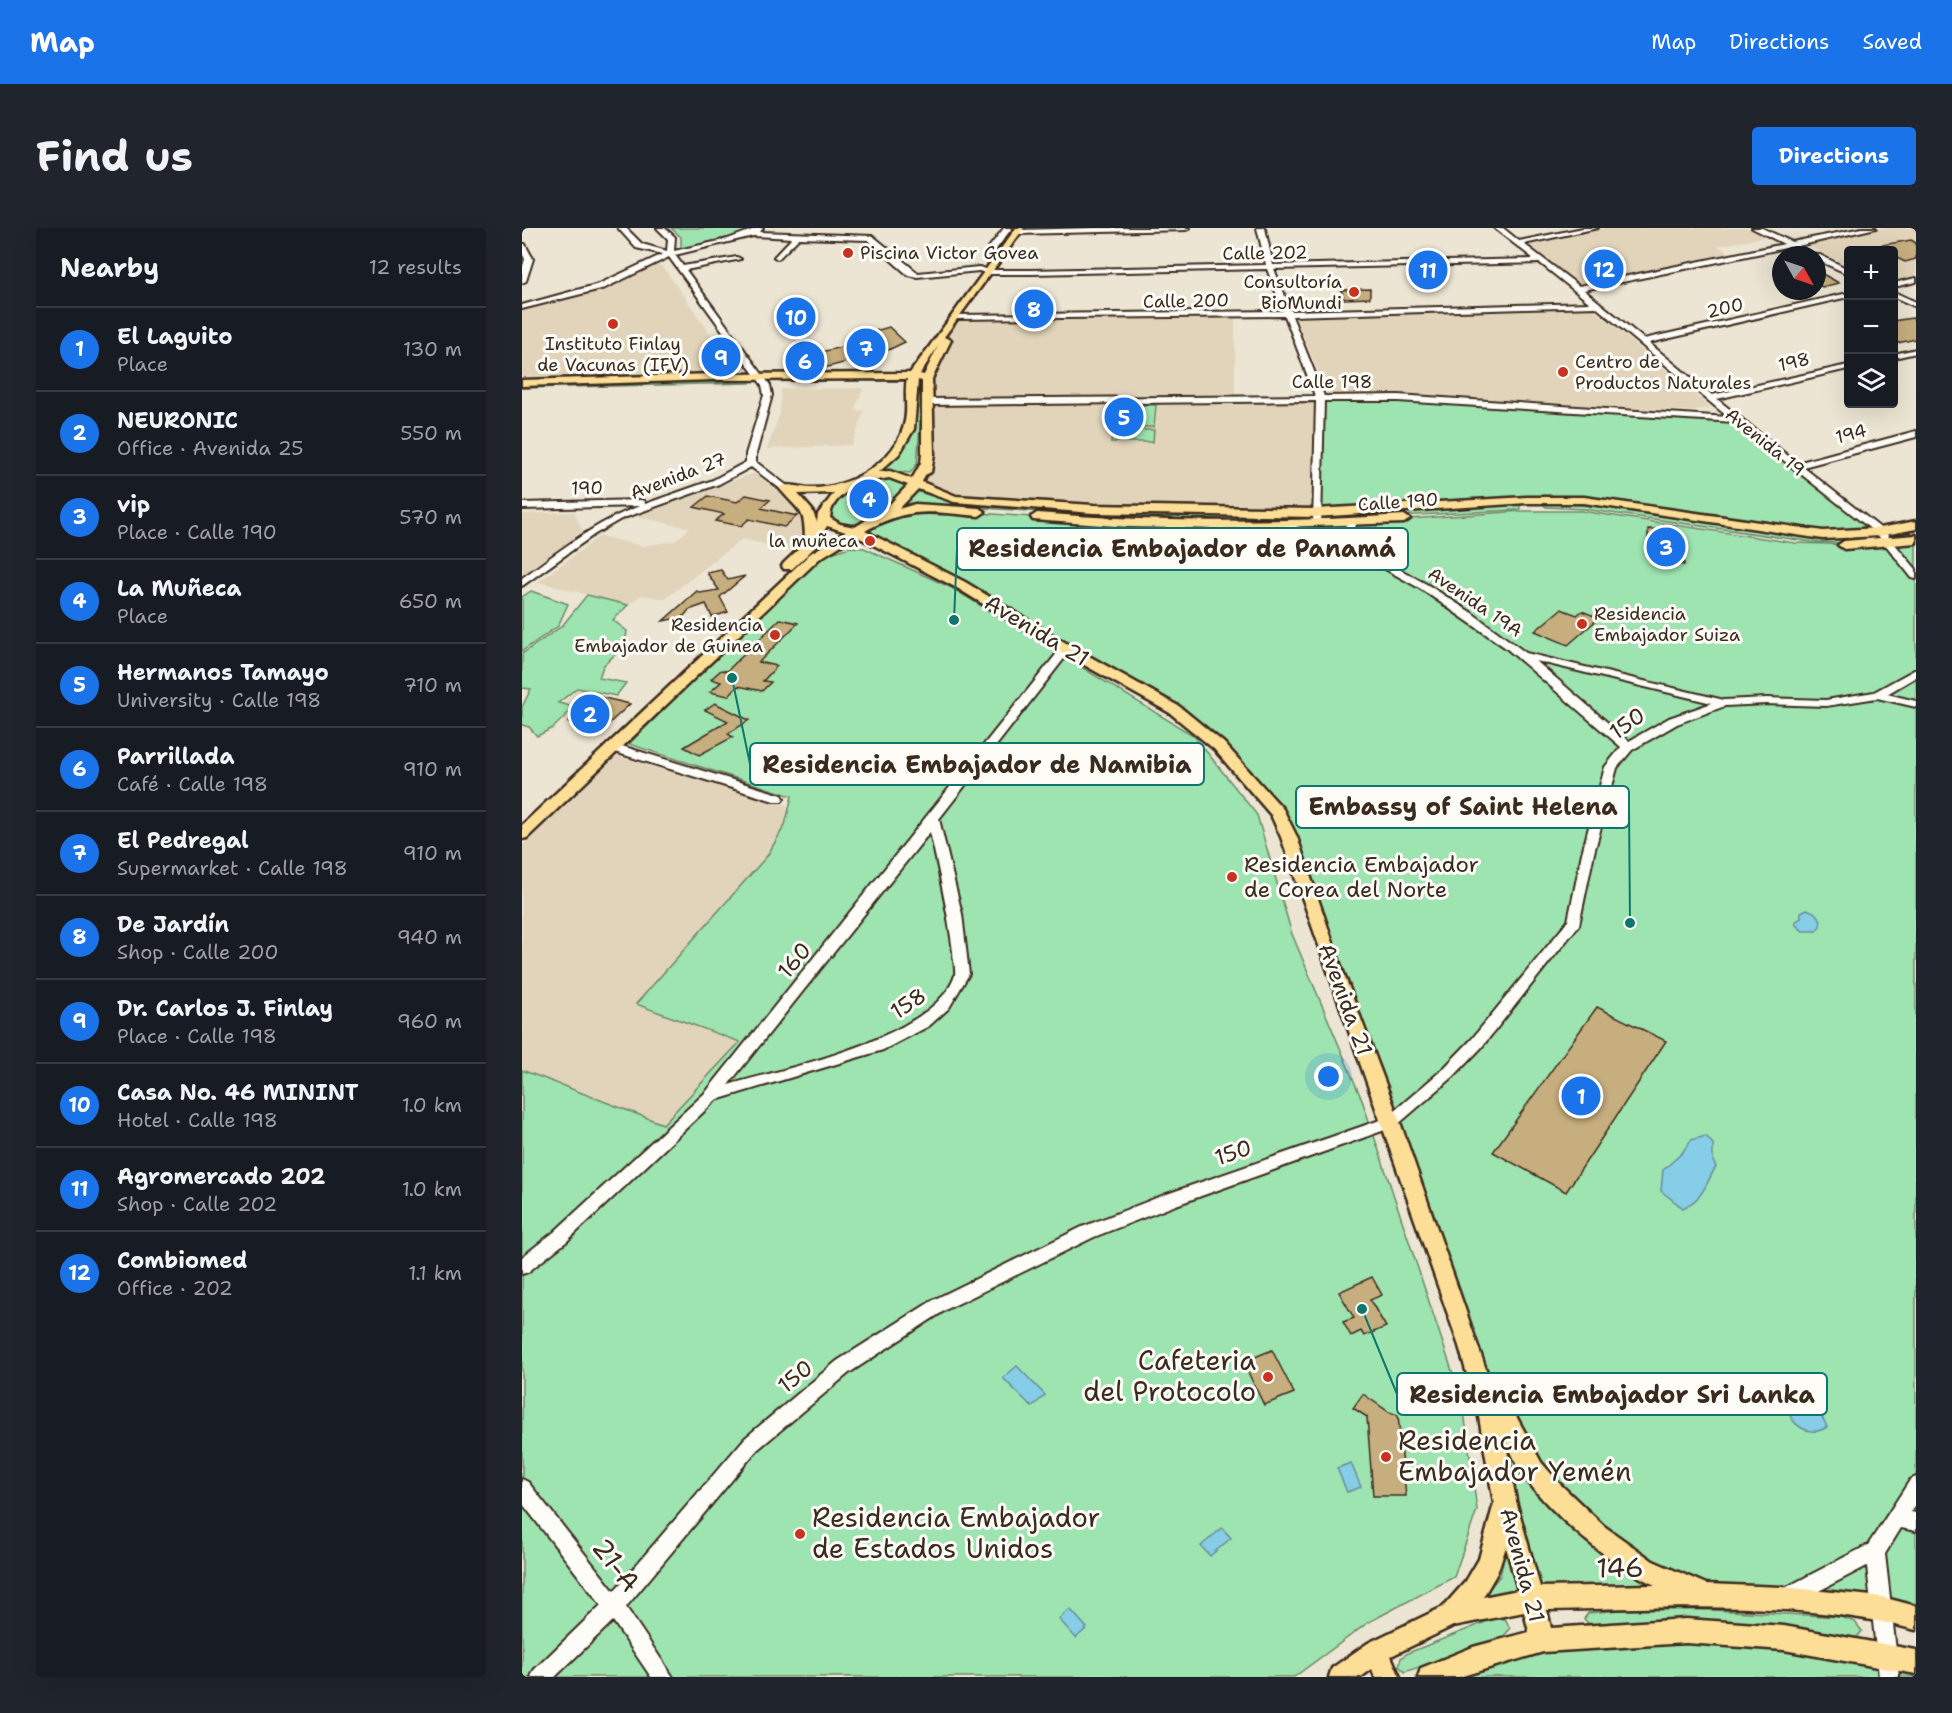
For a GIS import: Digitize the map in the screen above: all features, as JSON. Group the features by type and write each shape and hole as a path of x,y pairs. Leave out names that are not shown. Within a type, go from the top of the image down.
{"main road":[{"path":"522,834 812,550 833,499 888,461 900,445 910,422 913,384 922,361 988,272 1015,229"},
{"path":"934,493 926,485 927,379 955,317"},
{"path":"889,379 922,361"},
{"path":"889,379 902,385 927,379"},
{"path":"522,382 889,379 913,384"},
{"path":"522,391 763,381"},
{"path":"889,549 878,540 871,530 871,524 910,491 927,462"},
{"name":"Calle 190","path":"863,478 890,474 954,499 998,504 1282,519"},
{"path":"785,488 801,492 819,492 849,486"},
{"path":"785,488 837,527 854,530 889,549"},
{"path":"785,488 806,507 812,518 812,550"},
{"name":"Calle 190","path":"879,518 915,508 1072,520 1282,519 1529,506 1584,500 1823,535 1880,531 1916,525"},
{"name":"Calle 190","path":"1529,506 1581,511 1795,543 1858,545 1916,538"},
{"path":"522,820 812,550 879,518"},
{"path":"812,550 850,544 867,544 889,549"},
{"name":"Avenida 21","path":"889,549 961,585 1065,649 1192,721 1219,746 1278,813 1289,837 1469,1346 1490,1417 1505,1501 1543,1640"},
{"path":"1469,1346 1524,1455 1533,1470 1551,1491 1596,1534 1645,1569 1708,1596"},
{"path":"1451,1615 1469,1598 1485,1576 1493,1558 1505,1501"},
{"name":"146","path":"1341,1677 1376,1651 1451,1615 1532,1599 1708,1596 1782,1599 1882,1609 1916,1618"},
{"path":"1430,1677 1473,1659 1543,1640 1686,1630 1784,1638 1887,1666 1916,1662"},
{"path":"1376,1651 1388,1677"}],"street":[{"path":"622,228 639,246 670,254"},
{"path":"661,228 672,239 670,254 763,381"},
{"path":"522,308 602,286 670,254 752,234 762,228"},
{"path":"988,254 1015,229 1186,228"},
{"path":"1261,228 1270,268 1320,398 1315,518"},
{"name":"Avenida 19","path":"1498,228 1578,289 1737,420 1880,531 1915,574"},
{"path":"1554,236 1559,228"},
{"path":"1519,243 1594,228"},
{"path":"1756,228 1791,245"},
{"path":"1578,289 1872,228"},
{"name":"Calle 202","path":"752,234 870,238 913,274 979,269 988,272 1270,268 1541,261"},
{"path":"778,257 797,236"},
{"path":"522,246 529,255 529,259 522,281"},
{"path":"680,269 737,259"},
{"path":"1826,261 1844,270"},
{"path":"1898,284 1916,280"},
{"name":"200","path":"1643,342 1844,296"},
{"path":"1898,296 1916,305"},
{"name":"Calle 200","path":"955,317 1287,314 1597,305"},
{"path":"1898,355 1916,351"},
{"name":"198","path":"1711,398 1844,368"},
{"name":"Avenida 27","path":"522,583 592,531 653,503 718,481 751,463 751,454 768,395 763,381"},
{"name":"Calle 198","path":"927,402 1398,398 1737,420"},
{"name":"194","path":"1795,466 1916,434"},
{"path":"751,463 785,488"},
{"name":"190","path":"522,506 653,503"},
{"path":"582,505 596,518 592,531"},
{"path":"1343,543 1351,517"},
{"name":"Avenida 19A","path":"1282,519 1343,543 1398,571 1452,604 1525,655 1628,747"},
{"name":"160","path":"522,1267 560,1237 711,1096 933,819 1065,649"},
{"name":"Avenida 19A","path":"1525,655 1724,703"},
{"name":"150","path":"540,1677 614,1606 750,1444 843,1367 941,1304 1114,1221 1391,1122 1448,1073 1476,1044 1574,922 1588,853 1611,767 1628,747 1672,721 1724,703 1767,701 1826,703 1877,695 1916,672"},
{"name":"150","path":"1877,695 1916,704"},
{"path":"612,747 778,798"},
{"name":"158","path":"711,1096 879,1046 924,1022 944,1004 962,974 955,914 933,819"},
{"path":"1782,1599 1875,1552 1907,1520 1916,1486"},
{"name":"21-A","path":"522,1488 614,1606 663,1677"},
{"path":"1875,1552 1887,1666"}],"shaded area":[{"path":"1603,228 1747,228 1764,237 1718,246 1729,253 1577,285 1521,243"},
{"path":"1881,228 1916,228 1916,277 1898,281 1898,246 1844,246 1844,264 1826,254 1826,246 1806,244"},
{"name":"Instituto Finlay de Vacunas (IFV)","path":"658,264 663,267 737,371 522,377 522,311 603,290"},
{"name":"Centro de Productos Naturales","path":"1591,307 1711,408 1690,411 1327,393 1295,316"},
{"path":"1235,315 1235,399 1320,398 1315,513 954,499 926,485 927,379 955,317"},
{"path":"863,388 855,410 864,411 852,445 767,449 780,414 781,389"},
{"path":"755,473 803,512 806,534 795,551 742,539 665,599 642,595 628,605 538,582 600,536 642,546 675,541 690,528 634,516"},
{"path":"574,512 583,531 522,575 522,514"},
{"path":"617,756 787,805 785,825 767,856 636,1003 740,1042 663,1125 522,1070 522,846"}],"green space":[{"path":"671,228 755,228 747,233 681,249 681,237"},
{"path":"750,380 750,383 522,388 522,385"},
{"path":"916,386 923,388 917,464 910,473 883,470 894,460 911,432"},
{"path":"1320,398 1398,398 1737,420 1880,532 1843,535 1584,500 1315,513"},
{"path":"1116,405 1156,405 1154,427 1115,427"},
{"path":"1113,430 1154,430 1153,442 1111,442"},
{"path":"875,478 897,479 906,487 882,512 866,521 857,524 833,521 830,516 842,496 853,487"},
{"path":"916,491 950,502 998,507 1095,512 1269,515 1273,519 1270,522 1161,520 923,504 900,505"},
{"path":"1546,503 1642,512 1803,536 1862,540 1836,543 1812,542 1584,509 1546,507 1544,505"},
{"path":"1518,504 1520,509 1515,510 1356,517 1360,513"},
{"path":"915,508 1072,520 1352,523 1522,511 1581,511 1795,543 1859,545 1916,539 1916,1618 1882,1609 1532,1599 1490,1417 1278,813 1192,721 878,540 873,535 871,524"},
{"path":"850,547 864,548 952,588 1194,736 1257,815 1292,934 1362,1100 1463,1404 1477,1510 1454,1577 1369,1622 1294,1677 522,1677 522,1070 663,1124 740,1042 636,1004 767,856 785,825 792,796 629,744 804,570 822,556"},
{"path":"531,591 568,604 558,626 522,651 522,597"},
{"path":"587,595 628,605 613,620 627,631 625,645 603,666 599,678 626,683 616,696 577,688 558,703 575,707 553,728 537,736 529,727 522,725 522,707 531,689 522,688 522,654 562,626"},
{"path":"1507,1546 1516,1591 1481,1598 1500,1576"},
{"path":"1631,1609 1712,1610 1841,1617 1855,1622 1862,1631 1857,1637 1849,1639 1592,1627 1584,1619 1588,1613"},
{"path":"1498,1617 1506,1620 1510,1629 1502,1638 1405,1672 1399,1666 1401,1658 1408,1653"},
{"path":"1686,1631 1916,1662 1916,1677 1430,1677 1473,1659"}],"water":[{"path":"1807,909 1814,912 1821,920 1816,931 1803,931 1796,925 1795,922 1801,918 1801,912"},
{"path":"1706,1136 1713,1144 1713,1161 1716,1167 1696,1200 1683,1208 1661,1191 1663,1170 1682,1153 1691,1140"},
{"path":"1017,1366 1045,1395 1032,1407 1003,1378"},
{"path":"1794,1399 1814,1409 1822,1417 1827,1427 1808,1431 1797,1425 1787,1407"},
{"path":"1351,1463 1361,1487 1347,1492 1337,1468"},
{"path":"1222,1528 1231,1538 1210,1556 1201,1546"},
{"path":"1070,1609 1087,1628 1076,1638 1059,1619"}],"building":[{"path":"1911,240 1916,243 1916,259 1905,262 1898,258 1898,246 1876,246"},
{"path":"1826,276 1839,283 1826,286"},
{"name":"Consultoría BioMundi","path":"1370,289 1370,298 1344,299 1341,290"},
{"path":"1912,318 1916,320 1916,339 1898,343 1898,320"},
{"path":"889,327 905,342 882,353 824,368 821,364 804,368 789,352 803,349 809,355 882,337 875,331"},
{"path":"746,495 770,500 761,508 797,516 784,527 749,519 741,526 715,521 724,514 694,507 708,496 737,502"},
{"path":"1648,529 1673,531 1673,543 1683,544 1684,565 1657,562 1657,551 1648,550"},
{"path":"721,570 728,580 745,576 720,597 728,612 712,617 706,604 689,610 683,617 663,621 697,591 700,593 719,590 707,573"},
{"name":"Residencia Embajador Suiza","path":"1561,609 1577,615 1582,611 1599,618 1568,645 1535,631"},
{"path":"780,619 798,623 759,662 777,666 763,681 771,682 762,691 738,686 728,696 710,692 721,682 711,679 721,670 727,671"},
{"path":"596,696 630,704 601,731 568,722"},
{"path":"715,703 749,720 728,734 733,737 699,755 684,747 728,721 705,710"},
{"path":"1597,1007 1666,1041 1566,1192 1493,1152"},
{"path":"1372,1277 1382,1295 1370,1300 1386,1327 1364,1336 1361,1331 1351,1336 1343,1322 1354,1318 1339,1292"},
{"name":"Cafeteria del Protocolo","path":"1272,1350 1294,1393 1264,1405 1243,1362"},
{"name":"Residencia Embajador Yemén","path":"1363,1394 1389,1412 1398,1415 1406,1496 1373,1496 1367,1417 1353,1408"}],"place":[{"name":"Piscina Victor Govea","path":"848,253"},
{"name":"Combiomed","path":"1604,269"},
{"name":"Agromercado 202","path":"1428,270"},
{"name":"Consultoría BioMundi","path":"1354,292"},
{"name":"De Jardín","path":"1034,309"},
{"name":"Casa No. 46 MININT","path":"796,317"},
{"name":"Instituto Finlay de Vacunas (IFV)","path":"613,324"},
{"name":"El Pedregal","path":"866,348"},
{"name":"Dr. Carlos J. Finlay","path":"721,357"},
{"name":"Parrillada","path":"805,361"},
{"name":"Centro de Productos Naturales","path":"1563,372"},
{"name":"Hermanos Tamayo","path":"1124,417"},
{"name":"La Muñeca","path":"869,499"},
{"name":"la muñeca","path":"870,541"},
{"name":"vip","path":"1666,547"},
{"name":"Residencia Embajador de Panamá","path":"954,620"},
{"name":"Residencia Embajador Suiza","path":"1582,624"},
{"name":"Residencia Embajador de Guinea","path":"775,635"},
{"name":"Residencia Embajador de Namibia","path":"732,678"},
{"name":"NEURONIC","path":"590,714"},
{"name":"Residencia Embajador de Corea del Norte","path":"1232,877"},
{"name":"Embassy of Saint Helena","path":"1630,923"},
{"name":"El Laguito","path":"1581,1096"},
{"name":"Residencia Embajador Sri Lanka","path":"1362,1309"},
{"name":"Cafeteria del Protocolo","path":"1268,1377"},
{"name":"Residencia Embajador Yemén","path":"1386,1457"},
{"name":"Residencia Embajador de Estados Unidos","path":"800,1534"}]}
